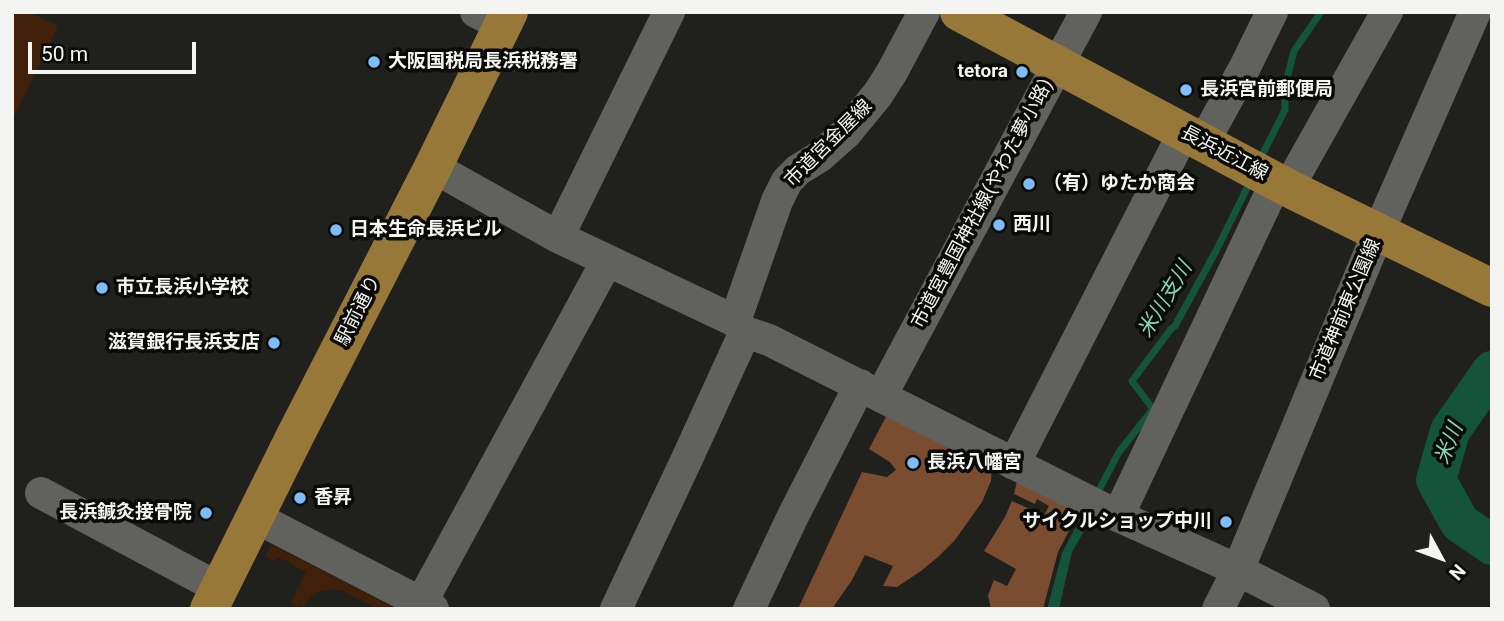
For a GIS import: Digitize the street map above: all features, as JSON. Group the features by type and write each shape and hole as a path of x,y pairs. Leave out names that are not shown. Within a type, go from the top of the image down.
{"main road":[{"name":"長浜近江線","path":"959,12 1282,185 1492,288"},
{"name":"駅前通り","path":"215,598 433,167 496,17"}],"street":[{"path":"558,237 669,12"},
{"name":"市道宮金屋線","path":"616,609 686,461 740,327 777,201 788,181 798,170 819,157 846,132 878,94 924,12"},
{"name":"市道宮豊国神社線(やわた夢小路)","path":"749,609 793,516 870,390 1086,12"},
{"path":"1014,464 1193,138 1245,67 1272,12"},
{"path":"1118,516 1282,185 1387,12"},
{"name":"市道神前東公園線","path":"1218,609 1238,570 1465,15"},
{"path":"433,167 558,237 870,390 1118,516 1238,570 1314,609"},
{"path":"255,517 427,606 607,261"},
{"path":"41,492 200,578 215,598"}],"shaded area":[{"path":"12,12 33,12 58,26 12,121"},
{"path":"889,411 992,463 991,481 982,502 955,540 938,557 897,587 883,586 893,566 865,555 832,609 798,609 862,472 887,477 896,470 890,462 869,449"},
{"path":"1018,476 1081,508 1058,552 1043,609 991,609 988,595 994,580 1007,586 1016,569 984,551 1012,501 1032,510 1030,514 1042,519 1049,506 1037,499 1035,504 1014,494"},
{"path":"1085,509 1094,514 1072,552 1059,609 1047,609 1062,553"},
{"path":"272,545 396,609 379,609 343,591 333,589 318,592 304,606 300,604 298,607 290,602 297,592 297,587 300,588 306,571 286,560 277,557 275,561 265,556"}],"waterway":[{"name":"米川支川","path":"1261,157 1285,110 1285,87 1294,51 1321,12"},
{"name":"米川支川","path":"1097,494 1119,452 1153,409 1132,381 1175,326 1248,186"},
{"name":"米川","path":"1492,371 1450,431 1436,480 1460,523 1492,545"}],"place":[{"name":"大阪国税局長浜税務署","path":"374,62"},
{"name":"tetora","path":"1022,72"},
{"name":"長浜宮前郵便局","path":"1186,90"},
{"name":"（有）ゆたか商会","path":"1029,184"},
{"name":"西川","path":"999,225"},
{"name":"日本生命長浜ビル","path":"336,230"},
{"name":"市立長浜小学校","path":"102,288"},
{"name":"滋賀銀行長浜支店","path":"274,343"},
{"name":"長浜八幡宮","path":"913,463"},
{"name":"香昇","path":"300,498"},
{"name":"長浜鍼灸接骨院","path":"206,513"},
{"name":"サイクルショップ中川","path":"1226,522"}]}
